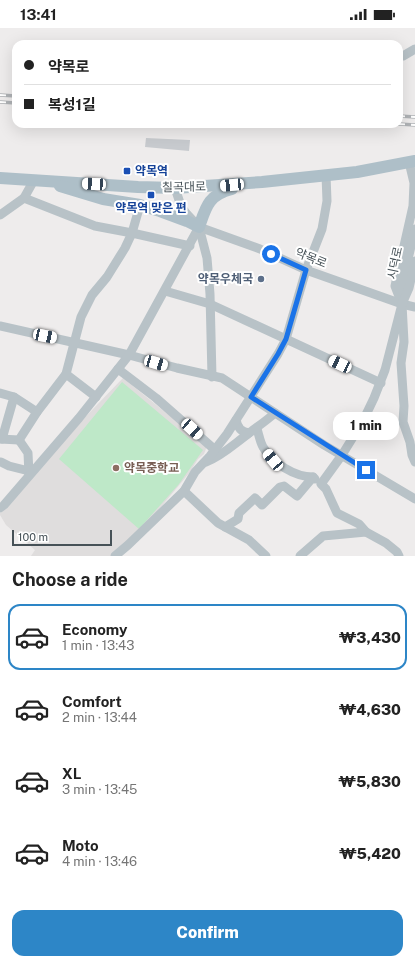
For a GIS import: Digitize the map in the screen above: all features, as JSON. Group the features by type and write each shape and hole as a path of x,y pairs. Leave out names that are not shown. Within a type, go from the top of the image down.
{"main road":[{"name":"칠곡대로","path":"0,178 175,188 262,182 357,172 412,162"},
{"path":"40,181 96,197 140,206 187,221 199,227 206,209 211,200 217,194 262,182"}],"street":[{"path":"403,56 415,49"},
{"path":"412,162 414,183 413,206 395,286 402,304 404,342 401,363 404,406 403,422 415,462"},
{"path":"115,556 184,491 195,472 236,420 278,354 286,339 306,270 322,229 327,201 326,175"},
{"path":"0,215 24,198 40,181"},
{"name":"약목로","path":"175,188 181,206 199,227 260,249 306,270 402,304 415,307"},
{"path":"24,198 95,226 190,246"},
{"path":"19,440 37,412 66,374 81,317 92,295 107,277 125,248 132,233 140,206"},
{"path":"0,508 96,397 130,355 199,227"},
{"path":"199,227 207,258 212,377"},
{"name":"시덕로","path":"402,304 402,285 415,228"},
{"path":"321,484 364,421 385,370 402,304 409,288 415,261"},
{"path":"165,291 210,304 380,383"},
{"path":"0,326 130,355 212,377 222,378 324,445 389,485 415,499"},
{"path":"118,369 156,398 214,449"},
{"path":"66,374 96,397"},
{"path":"0,393 14,397 37,412"},
{"path":"14,397 1,439 19,440"},
{"path":"203,463 216,458 275,413"},
{"path":"236,420 238,428 243,432 253,431"},
{"path":"253,431 273,460 288,470 306,477 313,477 326,489 337,513 359,524 366,532 386,543 397,552 399,556"},
{"path":"19,440 28,453 29,473"},
{"path":"1,462 29,473"},
{"path":"225,527 238,519 239,513 255,498 262,505 280,487 284,486 297,496 313,477"},
{"path":"184,491 218,523 249,540 266,556"},
{"path":"300,556 323,536 366,532"},
{"path":"123,556 128,545"}],"shaded area":[{"name":"약목중학교","path":"123,378 207,446 204,454 198,459 190,472 151,519 112,556 31,556 35,550 6,525 0,513 66,437"}],"green space":[{"path":"122,382 203,450 179,484 139,529 59,459"}],"building":[{"path":"146,138 190,140 189,151 145,147"}],"railway":[{"path":"0,95 12,96"},
{"path":"0,102 12,103"},
{"path":"403,116 415,117"},
{"path":"403,124 415,125"}],"place":[{"name":"약목역","path":"127,171"},
{"name":"약목역 맞은 편","path":"151,195"},
{"name":"약목우체국","path":"261,279"},
{"name":"약목중학교","path":"116,468"}],"route":[{"path":"271,254 306,270 286,339 251,397 324,445 366,470"}]}
